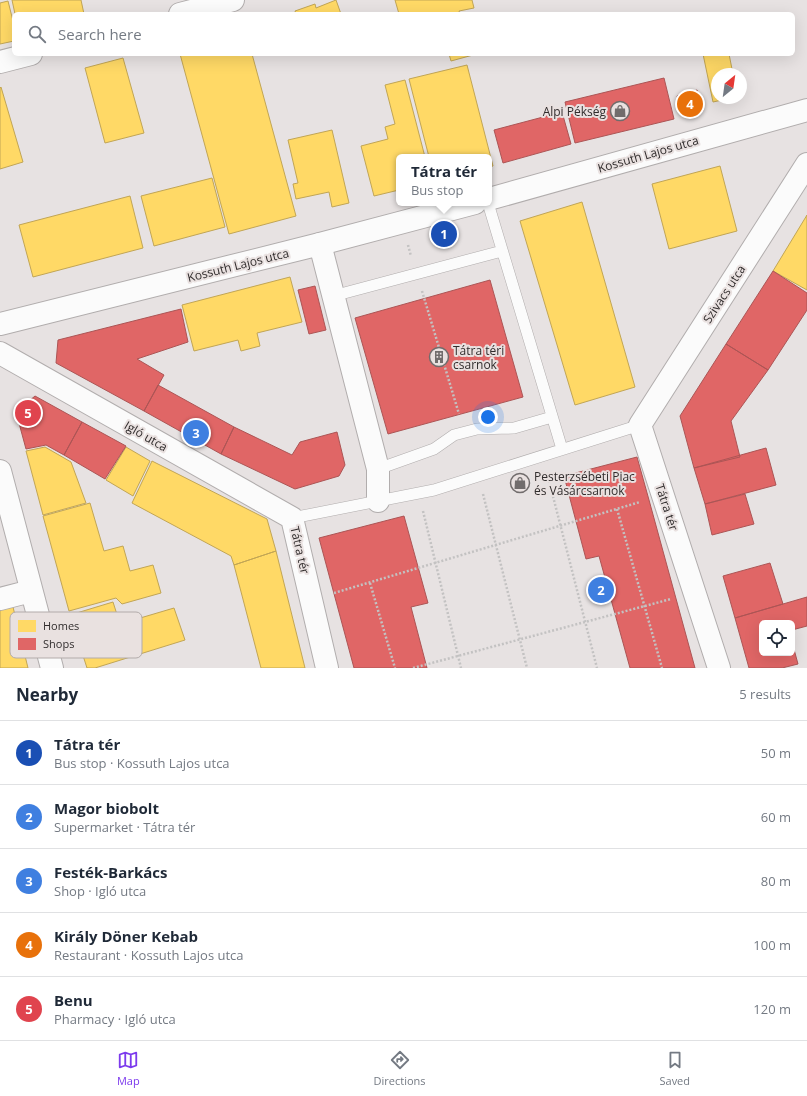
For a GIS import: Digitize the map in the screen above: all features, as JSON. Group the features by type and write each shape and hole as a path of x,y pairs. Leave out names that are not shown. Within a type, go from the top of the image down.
{"street":[{"path":"188,12 233,0"},
{"path":"0,62 23,56"},
{"name":"Kossuth Lajos utca","path":"492,198 807,110"},
{"name":"Szivacs utca","path":"640,425 807,164"},
{"name":"Kossuth Lajos utca","path":"0,324 320,244 464,206"},
{"path":"320,244 378,469 378,502"},
{"name":"Igló utca","path":"0,353 292,518"},
{"name":"Tátra tér","path":"640,425 719,668"},
{"path":"0,470 37,612"},
{"name":"Tátra tér","path":"292,518 327,668"},
{"path":"0,599 31,591"},
{"path":"49,658 52,668"}],"lane":[{"path":"489,206 562,449 640,425"},
{"path":"333,296 502,251"},
{"path":"378,469 391,466 434,449 454,435 477,429 514,428 552,417"},
{"name":"Tátra tér","path":"292,518 434,490 513,466 562,449"}],"path":[{"path":"425,298 459,414"},
{"path":"552,491 597,668"},
{"path":"328,596 663,495"},
{"path":"487,507 527,668"},
{"path":"617,509 662,668"},
{"path":"426,522 461,668"},
{"path":"370,583 395,668"},
{"path":"413,668 644,606 694,591"}],"building: Homes":[{"path":"12,0 81,0 84,12 15,12"},
{"path":"336,0 340,12 295,11 315,4 316,8"},
{"path":"395,0 472,0 474,8 459,12 398,12"},
{"path":"8,1 12,17 12,41 0,44 0,3"},
{"path":"181,56 253,56 296,216 229,234"},
{"path":"450,56 469,56 451,61"},
{"path":"703,56 729,56 732,68 711,68 711,92"},
{"path":"123,58 144,133 105,143 85,68"},
{"path":"467,65 490,154 428,154 409,79"},
{"path":"405,80 424,154 396,154 396,191 374,196 361,146 388,139 385,127 395,124 385,85"},
{"path":"1,87 23,162 0,169 0,88"},
{"path":"332,130 349,203 332,207 329,192 296,199 293,184 298,183 288,140"},
{"path":"720,166 737,231 669,249 652,184"},
{"path":"212,178 225,227 154,246 141,196"},
{"path":"130,196 143,248 33,277 19,225"},
{"path":"582,202 635,387 575,405 520,221"},
{"path":"807,215 807,290 773,271"},
{"path":"290,277 302,322 257,333 260,346 241,351 238,340 194,351 182,305"},
{"path":"45,447 71,462 86,503 43,515 26,451"},
{"path":"126,447 150,461 133,496 106,480"},
{"path":"152,461 267,519 276,551 234,565 231,556 132,503"},
{"path":"90,503 104,551 123,546 130,571 153,565 161,593 122,604 116,598 69,611 43,516"},
{"path":"276,551 305,668 261,668 234,565"},
{"path":"113,602 116,612 80,612"},
{"path":"13,607 14,612 10,612 10,658 26,658 28,668 0,668 0,610"},
{"path":"174,608 185,640 142,653 142,617"},
{"path":"84,658 127,658 95,668 87,668"}],"building: Shops":[{"name":"Alpi Pékség","path":"664,78 674,119 575,143 565,102"},
{"path":"697,90 703,111 683,116 677,96"},
{"path":"562,112 571,144 503,163 494,130"},
{"path":"773,271 807,293 807,310 768,370 726,344"},
{"name":"Tátra téri csarnok","path":"490,280 523,397 388,434 355,318"},
{"path":"315,286 326,330 309,334 298,290"},
{"path":"181,309 188,342 137,359 164,375 144,411 56,363 58,340"},
{"path":"726,344 768,370 731,421 740,457 694,468 680,416"},
{"path":"158,385 234,427 221,454 144,411"},
{"path":"35,396 82,422 64,455 46,445 26,449 16,412"},
{"path":"82,422 126,446 105,479 64,455"},
{"path":"234,427 292,455 300,442 337,432 345,465 339,476 295,489 221,454"},
{"path":"766,448 776,485 705,504 694,468"},
{"path":"637,457 695,668 630,668 599,556 586,559 564,476"},
{"path":"745,494 754,524 712,535 705,504"},
{"path":"404,516 428,603 411,607 427,668 354,668 319,538"},
{"path":"770,563 783,604 735,618 723,576"},
{"path":"807,597 807,626 795,629 795,620 759,620 759,656 795,656 795,653 798,664 782,668 749,668 735,618"}],"place":[{"name":"Király Döner Kebab","path":"690,104"},
{"name":"Alpi Pékség","path":"620,111"},
{"name":"Tátra tér","path":"444,234"},
{"name":"Tátra téri csarnok","path":"439,357"},
{"name":"Benu","path":"28,413"},
{"name":"Festék-Barkács","path":"196,433"},
{"name":"Pesterzsébeti Piac és Vásárcsarnok","path":"520,483"},
{"name":"Magor biobolt","path":"601,590"}]}
